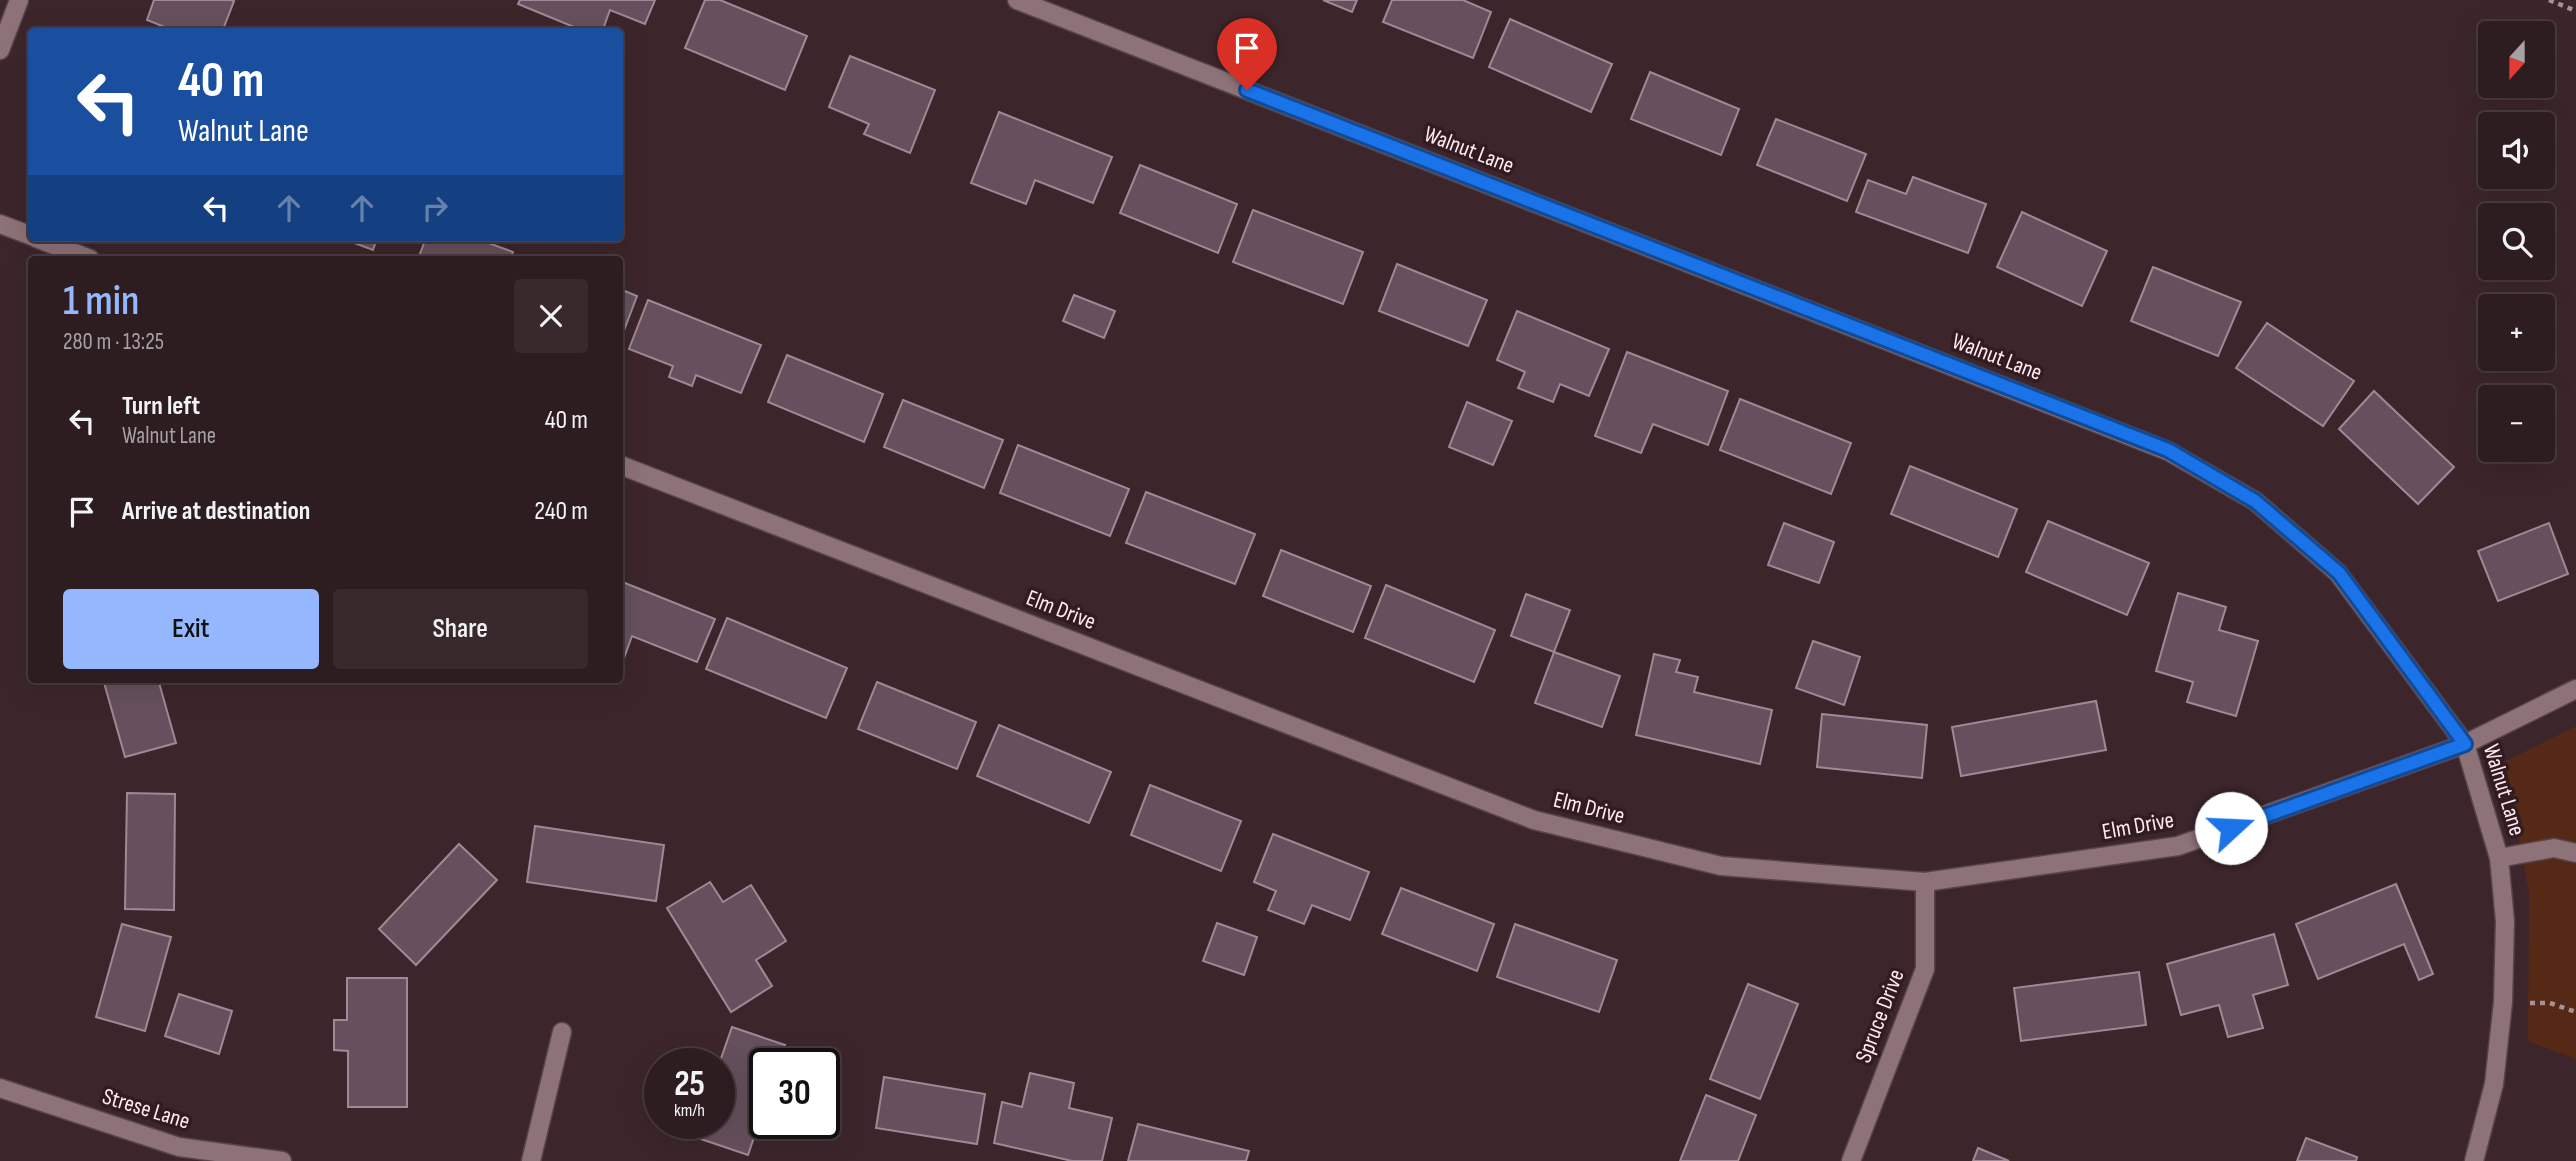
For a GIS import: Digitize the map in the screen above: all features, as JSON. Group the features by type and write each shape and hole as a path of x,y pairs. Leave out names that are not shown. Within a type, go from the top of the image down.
{"street":[{"path":"0,50 19,0"},
{"name":"Walnut Lane","path":"1017,0 2168,450 2255,501 2339,573 2465,744 2499,858 2505,921 2503,1002 2494,1084 2474,1161"},
{"path":"0,224 28,235"},
{"path":"47,242 82,256"},
{"name":"Elm Drive","path":"623,466 1534,820 1721,866 1925,882 2178,846 2465,744 2576,689"},
{"path":"2499,858 2554,848 2576,853"},
{"name":"Spruce Drive","path":"1851,1161 1925,969 1925,882"},
{"path":"531,1161 562,1032"},
{"name":"Strese Lane","path":"0,1088 178,1147 282,1161"}],"path":[{"path":"2549,0 2576,11"},
{"path":"2503,1002 2550,1003 2576,1012"}],"shaded area":[{"path":"2576,726 2576,1059 2528,1041 2529,893 2504,762"}],"building":[{"path":"154,0 234,1 224,28 167,28 147,20"},
{"path":"520,0 655,0 645,24 610,10 603,28 576,28 518,4"},
{"path":"705,0 720,0 807,36 785,90 685,48"},
{"path":"1323,0 1357,0 1352,12"},
{"path":"1392,0 1463,0 1491,12 1473,58 1383,22"},
{"path":"1510,19 1612,64 1591,112 1489,67"},
{"path":"850,56 935,90 910,153 864,134 869,124 829,107"},
{"path":"1650,72 1739,109 1721,155 1631,119"},
{"path":"999,112 1112,157 1093,203 1035,180 1026,204 971,183"},
{"path":"1776,119 1866,154 1847,201 1757,165"},
{"path":"1140,165 1237,204 1218,253 1120,213"},
{"path":"1913,177 1986,204 1968,253 1856,212 1868,180 1906,194"},
{"path":"1253,210 1363,252 1343,304 1233,262"},
{"path":"2022,212 2107,251 2082,306 1997,267"},
{"path":"352,242 376,242 373,250"},
{"path":"424,242 486,242 513,252 511,256 419,256"},
{"path":"1397,264 1487,300 1468,346 1379,311"},
{"path":"2153,267 2241,302 2218,356 2131,321"},
{"path":"623,290 637,296 623,333"},
{"path":"1074,295 1115,311 1104,338 1063,321"},
{"path":"648,300 761,345 741,393 696,375 692,386 669,377 673,366 629,349"},
{"path":"1517,311 1609,349 1589,396 1560,384 1553,402 1518,388 1525,372 1497,360"},
{"path":"2267,323 2354,381 2323,426 2236,368"},
{"path":"1627,352 1728,391 1708,445 1653,424 1641,453 1595,436"},
{"path":"787,355 883,394 864,442 768,402"},
{"path":"2374,391 2454,467 2418,504 2339,429"},
{"path":"1740,399 1851,443 1831,494 1720,450"},
{"path":"903,400 1003,440 984,488 884,447"},
{"path":"1467,402 1512,421 1493,465 1449,447"},
{"path":"1018,445 1129,489 1110,536 1000,493"},
{"path":"1910,466 2017,509 1998,557 1891,514"},
{"path":"1146,492 1255,534 1235,584 1126,543"},
{"path":"2048,521 2149,563 2127,615 2026,572"},
{"path":"1784,523 1834,542 1819,583 1768,565"},
{"path":"2549,523 2568,574 2498,601 2478,551"},
{"path":"1281,550 1371,586 1353,632 1263,596"},
{"path":"623,582 715,619 697,662 632,636 624,658"},
{"path":"1386,585 1495,630 1474,682 1365,638"},
{"path":"2178,593 2226,607 2219,630 2258,641 2236,716 2187,702 2193,682 2156,671"},
{"path":"1526,594 1570,610 1554,652 1511,636"},
{"path":"727,618 847,668 826,718 706,669"},
{"path":"1813,641 1860,657 1844,705 1796,688"},
{"path":"1554,652 1620,676 1602,727 1535,703"},
{"path":"1654,654 1680,660 1676,672 1698,677 1694,692 1772,710 1760,764 1636,735"},
{"path":"877,682 976,722 957,769 858,729"},
{"path":"104,683 159,683 176,743 125,757"},
{"path":"2096,701 2106,750 1961,776 1952,727"},
{"path":"1822,714 1927,725 1922,778 1817,767"},
{"path":"999,725 1111,772 1089,823 977,776"},
{"path":"1150,785 1241,821 1221,871 1131,835"},
{"path":"127,793 175,794 174,910 125,909"},
{"path":"535,826 664,845 656,901 527,882"},
{"path":"1273,834 1369,872 1350,920 1312,905 1304,924 1268,910 1276,891 1254,882"},
{"path":"459,844 497,880 416,965 379,929"},
{"path":"710,882 723,902 751,885 786,941 756,960 772,986 731,1012 667,908"},
{"path":"2396,884 2433,974 2419,980 2404,944 2318,979 2296,924"},
{"path":"1401,888 1494,924 1477,971 1382,934"},
{"path":"1217,923 1257,937 1244,975 1203,961"},
{"path":"122,924 171,937 145,1031 96,1017"},
{"path":"1515,924 1617,960 1599,1012 1497,977"},
{"path":"2274,934 2288,985 2253,995 2263,1028 2228,1037 2219,1005 2181,1015 2167,964"},
{"path":"2139,972 2146,1025 2021,1041 2014,988"},
{"path":"347,978 407,978 407,1107 348,1107 348,1051 334,1050 334,1020 347,1020"},
{"path":"1748,984 1798,1004 1760,1099 1710,1079"},
{"path":"179,994 232,1011 219,1054 165,1036"},
{"path":"732,1027 785,1045 784,1048 749,1048 749,1139 753,1139 748,1155 701,1139 735,1139 735,1048 725,1048"},
{"path":"1030,1073 1074,1083 1069,1108 1112,1118 1102,1161 1072,1161 994,1143 1002,1102 1022,1107"},
{"path":"884,1077 985,1094 977,1144 876,1128"},
{"path":"1706,1095 1756,1115 1738,1161 1680,1161"},
{"path":"1138,1124 1249,1151 1246,1161 1128,1161"},
{"path":"2306,1138 2357,1157 2356,1161 2297,1161"},
{"path":"1978,1148 2009,1161 1973,1161"}],"route":[{"path":"1247,90 2168,450 2255,501 2339,573 2465,744 2231,828"}]}
